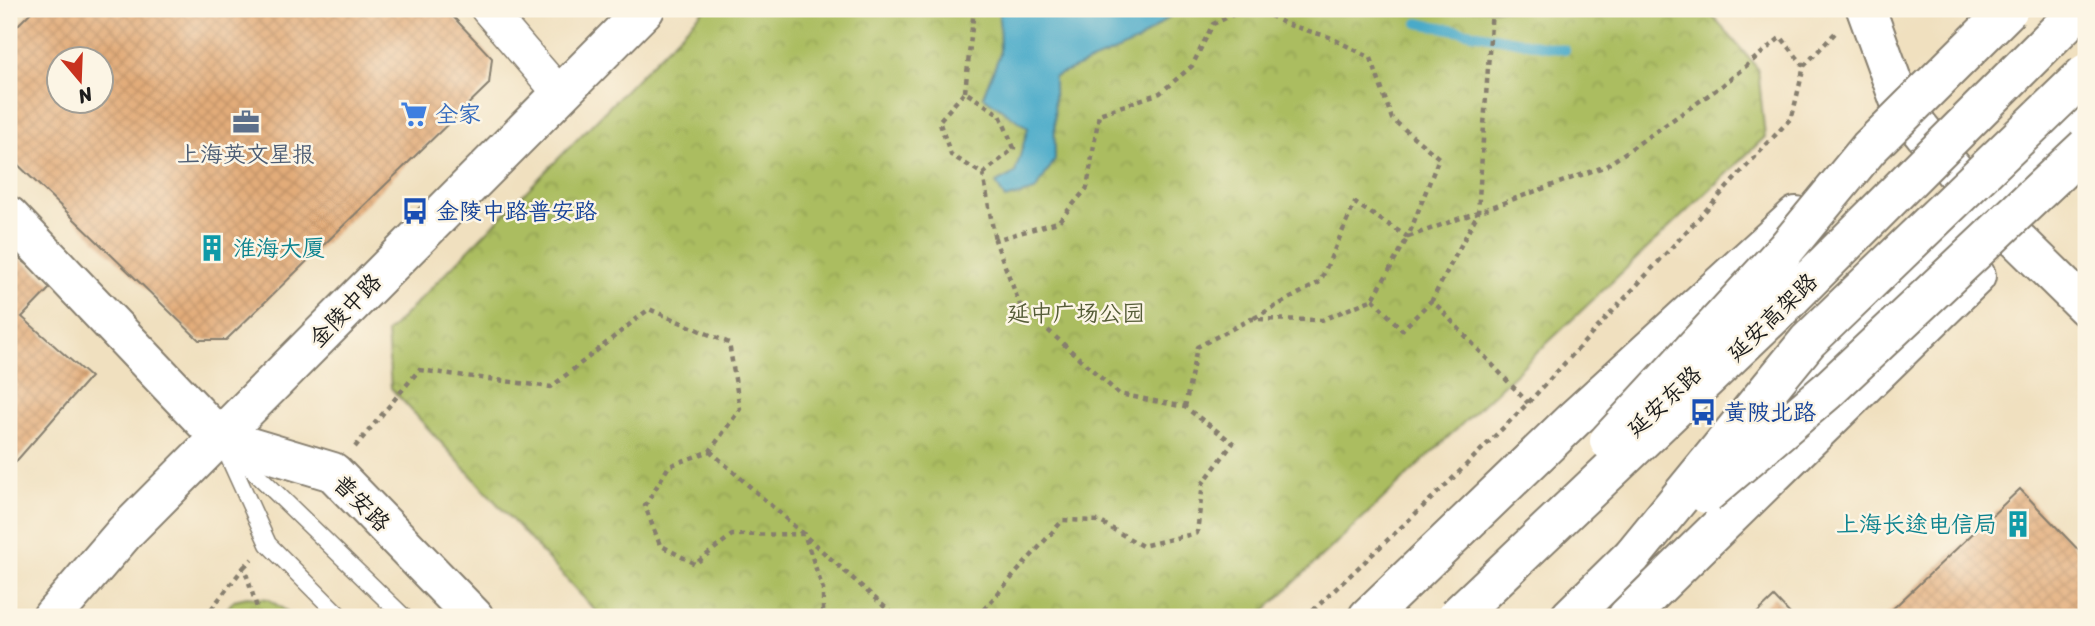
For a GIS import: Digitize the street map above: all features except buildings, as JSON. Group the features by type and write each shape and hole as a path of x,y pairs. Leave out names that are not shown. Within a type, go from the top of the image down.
{"main road":[{"name":"金陵中路","path":"52,617 125,532 645,9"},
{"path":"1366,617 1901,106 1992,9"},
{"path":"1366,617 1573,420 1869,148 2009,9"},
{"name":"延安东路","path":"1435,617 1512,541 1934,147 2073,9"},
{"name":"延安高架路","path":"1456,617 1775,314 2080,9"},
{"path":"1853,18 1901,106 1934,147 1960,175 1981,204 2086,307"},
{"name":"延安高架路","path":"1570,617 1632,556 1808,341 2086,73"},
{"path":"1560,617 1981,204 2086,108"},
{"path":"1632,556 1827,391 2086,147"},
{"path":"1450,617 1664,379 1785,250 1869,148"},
{"path":"1627,617 2016,236 2086,171"},
{"name":"普安路","path":"9,216 220,438 333,472 474,617"}],"street":[{"path":"486,9 561,95"}],"lane":[{"name":"普安路","path":"220,438 268,544 341,617"},
{"name":"普安路","path":"220,438 404,617"}],"path":[{"path":"974,9 965,92 939,121 951,155 983,174 995,240 1020,305 1119,394 1185,407 1233,443 1203,483 1197,533 1142,546 1099,521 1063,520 977,617"},
{"path":"995,240 1058,222 1087,188 1099,114 1160,93 1192,66 1213,24 1245,9"},
{"path":"1251,319 1322,320 1373,299 1408,237 1439,158 1392,119 1371,58 1329,37 1286,24 1258,9"},
{"path":"1373,299 1402,330 1432,299 1478,213 1492,9"},
{"path":"1306,617 1528,403 1792,117 1804,66 1853,18"},
{"path":"1408,237 1606,166 1723,85 1781,37 1804,66"},
{"path":"965,92 1000,115 1014,148 983,174"},
{"path":"1185,407 1197,347 1320,282 1355,203 1408,237"},
{"path":"1432,299 1528,403"},
{"path":"333,472 419,370 551,387 649,309 729,343 740,410 710,451 669,466 645,506 660,545 695,564 732,535 804,534"},
{"path":"710,451 896,617"},
{"path":"804,534 823,590 823,617"},
{"path":"205,617 244,567 268,544"},
{"path":"244,567 260,617"}],"green space":[{"name":"延中广场公园","path":"705,9 1707,9 1758,69 1765,137 1258,617 601,617 391,388 387,333"},
{"path":"247,597 268,599 295,617 221,617 234,600"}],"water":[{"path":"999,9 1179,9 1137,42 1054,77 1055,160 1035,191 1005,199 996,183 1015,173 1028,128 983,96 1000,54"}],"waterway":[{"path":"1418,23 1565,50"}],"place":[{"name":"全家","path":"414,114"},
{"name":"上海英文星报","path":"246,122"},
{"name":"金陵中路普安路","path":"415,211"},
{"name":"淮海大厦","path":"212,248"},
{"name":"黄陂北路","path":"1703,412"},
{"name":"上海长途电信局","path":"2018,524"}]}
